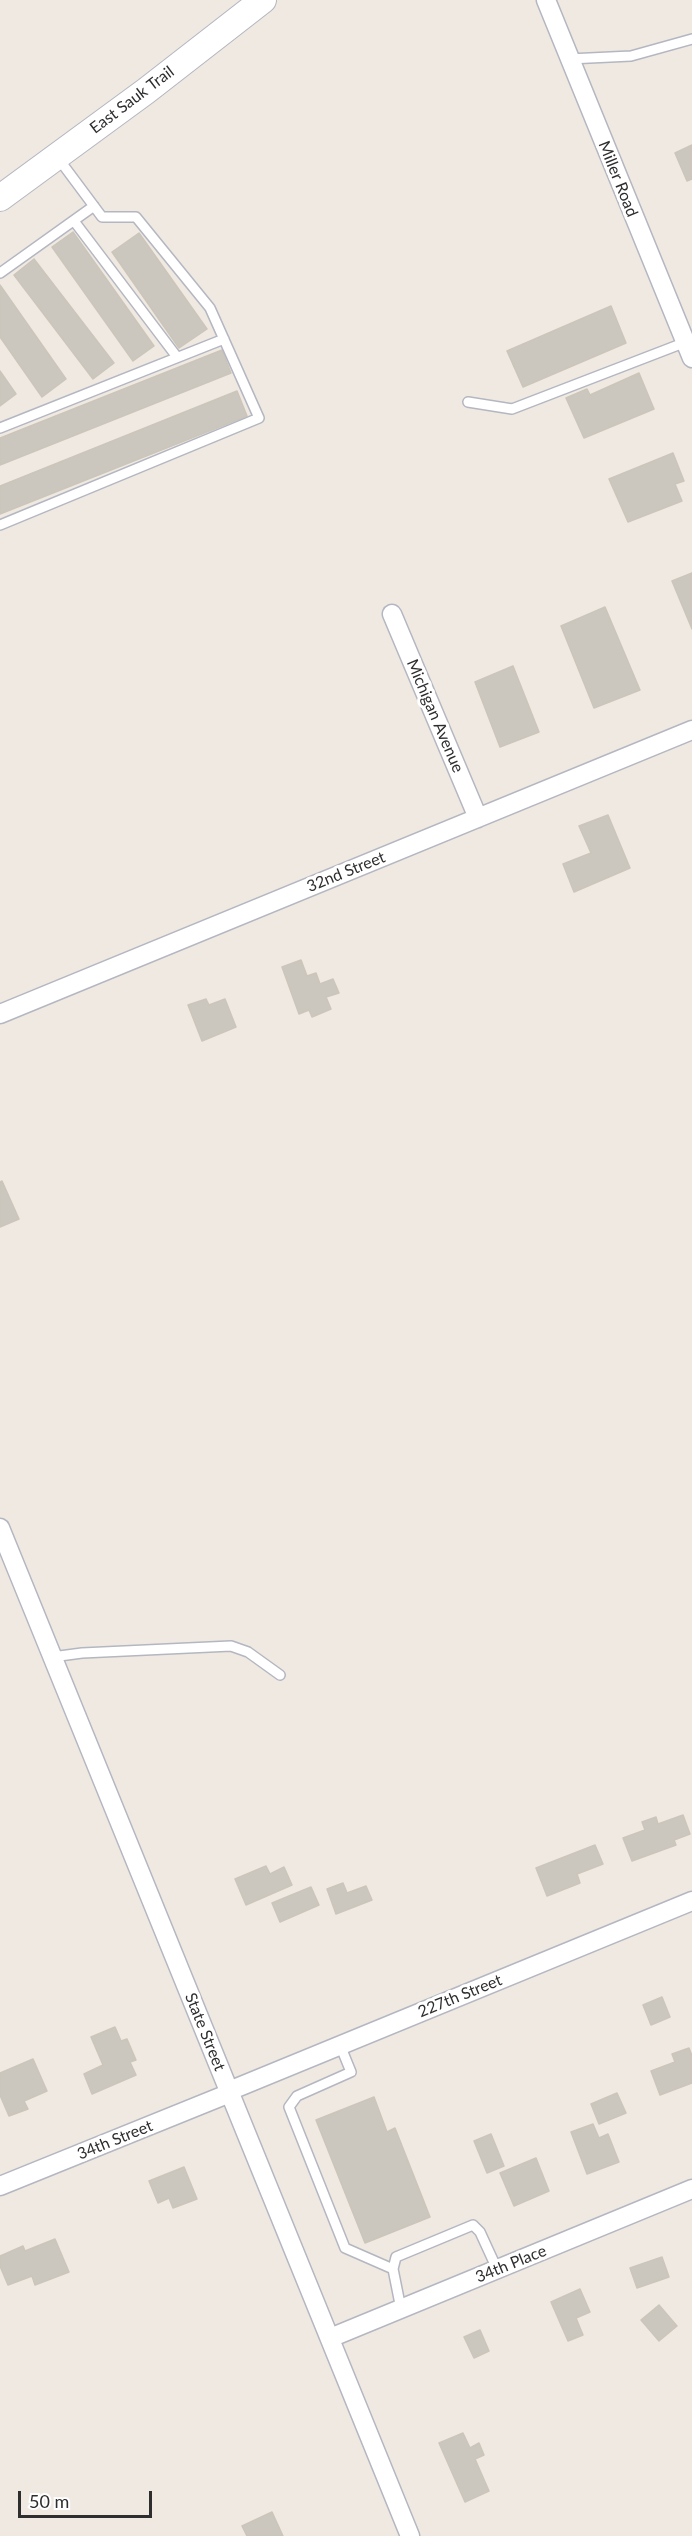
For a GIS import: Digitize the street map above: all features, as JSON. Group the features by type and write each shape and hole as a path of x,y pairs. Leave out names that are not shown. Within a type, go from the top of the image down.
{"main road":[{"name":"East Sauk Trail","path":"0,198 263,0"}],"street":[{"name":"Miller Road","path":"546,0 689,350"},
{"name":"Michigan Avenue","path":"392,614 478,818"},
{"name":"32nd Street","path":"0,1014 692,730"},
{"name":"State Street","path":"0,1528 410,2536"},
{"name":"227th Street","path":"229,2092 692,1901"},
{"name":"34th Street","path":"0,2186 229,2092"},
{"name":"34th Place","path":"330,2338 692,2189"}],"lane":[{"path":"570,59 631,56 692,39"},
{"path":"0,525 259,418 210,308 136,217 102,217 57,156"},
{"path":"0,273 94,206"},
{"path":"74,221 177,357"},
{"path":"0,428 224,339"},
{"path":"468,402 512,409 689,350"},
{"path":"52,1657 82,1653 231,1646 248,1652 280,1675"},
{"path":"340,2045 351,2072 297,2096 289,2107 345,2248 393,2269"},
{"path":"401,2309 393,2269 396,2257 473,2225 480,2232 497,2269"}],"building":[{"path":"692,145 692,179 687,181 675,153"},
{"path":"73,232 154,346 133,361 52,247"},
{"path":"139,233 207,329 179,348 112,252"},
{"path":"34,259 114,363 93,379 14,275"},
{"path":"0,285 66,379 42,397 0,337"},
{"path":"611,306 626,343 523,387 507,351"},
{"path":"222,350 231,373 0,465 0,438"},
{"path":"0,371 16,394 0,406"},
{"path":"639,373 654,409 584,438 566,398 587,389 590,395"},
{"path":"237,391 247,416 0,514 0,486"},
{"path":"673,453 684,481 675,484 682,501 628,522 609,479"},
{"path":"692,573 692,629 672,581"},
{"path":"605,607 640,690 594,708 561,626"},
{"path":"513,666 539,732 500,747 475,682"},
{"path":"608,815 630,868 574,892 563,864 591,853 579,826"},
{"path":"301,960 307,976 316,973 320,984 333,979 339,993 326,997 331,1009 312,1017 309,1010 299,1014 282,967"},
{"path":"206,999 209,1005 225,999 236,1027 202,1041 188,1005"},
{"path":"2,1181 19,1219 0,1227 0,1182"},
{"path":"683,1815 690,1834 674,1840 676,1845 632,1861 623,1838 645,1830 642,1822 656,1817 658,1824"},
{"path":"595,1845 603,1864 577,1874 580,1883 547,1896 536,1868"},
{"path":"266,1866 270,1874 284,1867 292,1885 246,1905 235,1879"},
{"path":"343,1883 347,1893 366,1886 372,1900 336,1914 327,1889"},
{"path":"311,1887 319,1905 280,1922 272,1903"},
{"path":"662,1997 670,2017 651,2025 643,2005"},
{"path":"115,2027 121,2041 127,2039 136,2060 130,2062 136,2075 92,2094 84,2074 103,2065 91,2037"},
{"path":"689,2048 692,2056 692,2083 660,2095 651,2071 675,2062 672,2054"},
{"path":"33,2059 47,2091 24,2101 28,2109 9,2116 0,2095 0,2073"},
{"path":"617,2093 626,2113 599,2124 591,2104"},
{"path":"374,2097 387,2132 395,2128 430,2217 365,2243 316,2120"},
{"path":"593,2124 599,2138 608,2134 619,2162 587,2174 571,2132"},
{"path":"491,2134 504,2166 487,2173 474,2141"},
{"path":"536,2158 549,2191 514,2206 500,2173"},
{"path":"184,2167 197,2199 173,2208 169,2198 158,2203 149,2181"},
{"path":"55,2239 69,2272 35,2285 32,2276 8,2285 0,2266 0,2256 23,2246 25,2251"},
{"path":"662,2257 669,2277 637,2288 630,2268"},
{"path":"580,2289 590,2312 576,2318 583,2335 568,2341 551,2302"},
{"path":"659,2305 677,2326 659,2341 641,2320"},
{"path":"480,2330 489,2351 474,2358 464,2337"},
{"path":"463,2433 470,2448 479,2443 484,2455 475,2459 489,2491 465,2502 439,2443"},
{"path":"272,2512 283,2536 247,2536 242,2526"}]}
